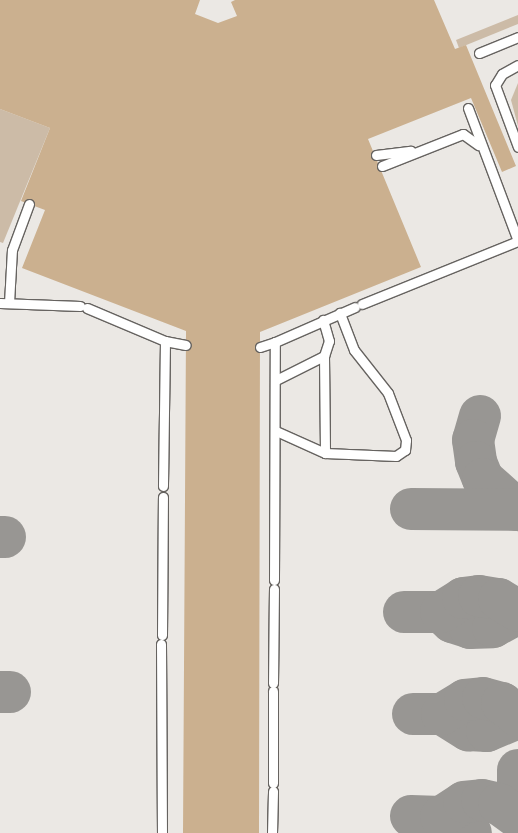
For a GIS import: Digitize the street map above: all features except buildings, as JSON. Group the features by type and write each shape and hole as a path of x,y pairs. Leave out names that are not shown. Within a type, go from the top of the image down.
{"lane":[{"path":"479,53 518,37"},
{"path":"518,65 502,74 495,85 518,147"},
{"path":"260,347 276,342 323,320 518,241 481,150 468,108"},
{"path":"382,166 462,134 472,138 481,150"},
{"path":"376,154 420,150"},
{"path":"29,204 12,250 4,303 83,307 165,341 186,345"},
{"path":"276,430 324,453 396,456 406,445 388,393 354,350 340,313"},
{"path":"323,320 329,341 324,356 324,453"},
{"path":"163,486 165,341"},
{"path":"272,833 276,342"},
{"path":"276,380 324,356"},
{"path":"162,833 161,640 163,497"}],"shaded area":[{"path":"518,15 518,24 459,48 456,40"},
{"path":"518,83 518,126 511,100"},
{"path":"0,109 50,128 3,243 0,242"}],"taxiway":[{"path":"480,416 473,440 476,462 483,479 518,510"},
{"path":"411,509 518,510"},
{"path":"0,537 5,537"},
{"path":"441,612 463,598 479,596 499,599 518,611"},
{"path":"404,612 441,612 452,622 470,628 493,627 518,613"},
{"path":"0,692 10,692"},
{"path":"442,714 465,700 483,698 502,703 518,716"},
{"path":"413,714 442,714 468,730 487,731 518,718"},
{"path":"518,770 518,807"},
{"path":"441,817 464,802 482,800 499,804 518,818"},
{"path":"411,816 441,817 455,827 471,833"}]}
